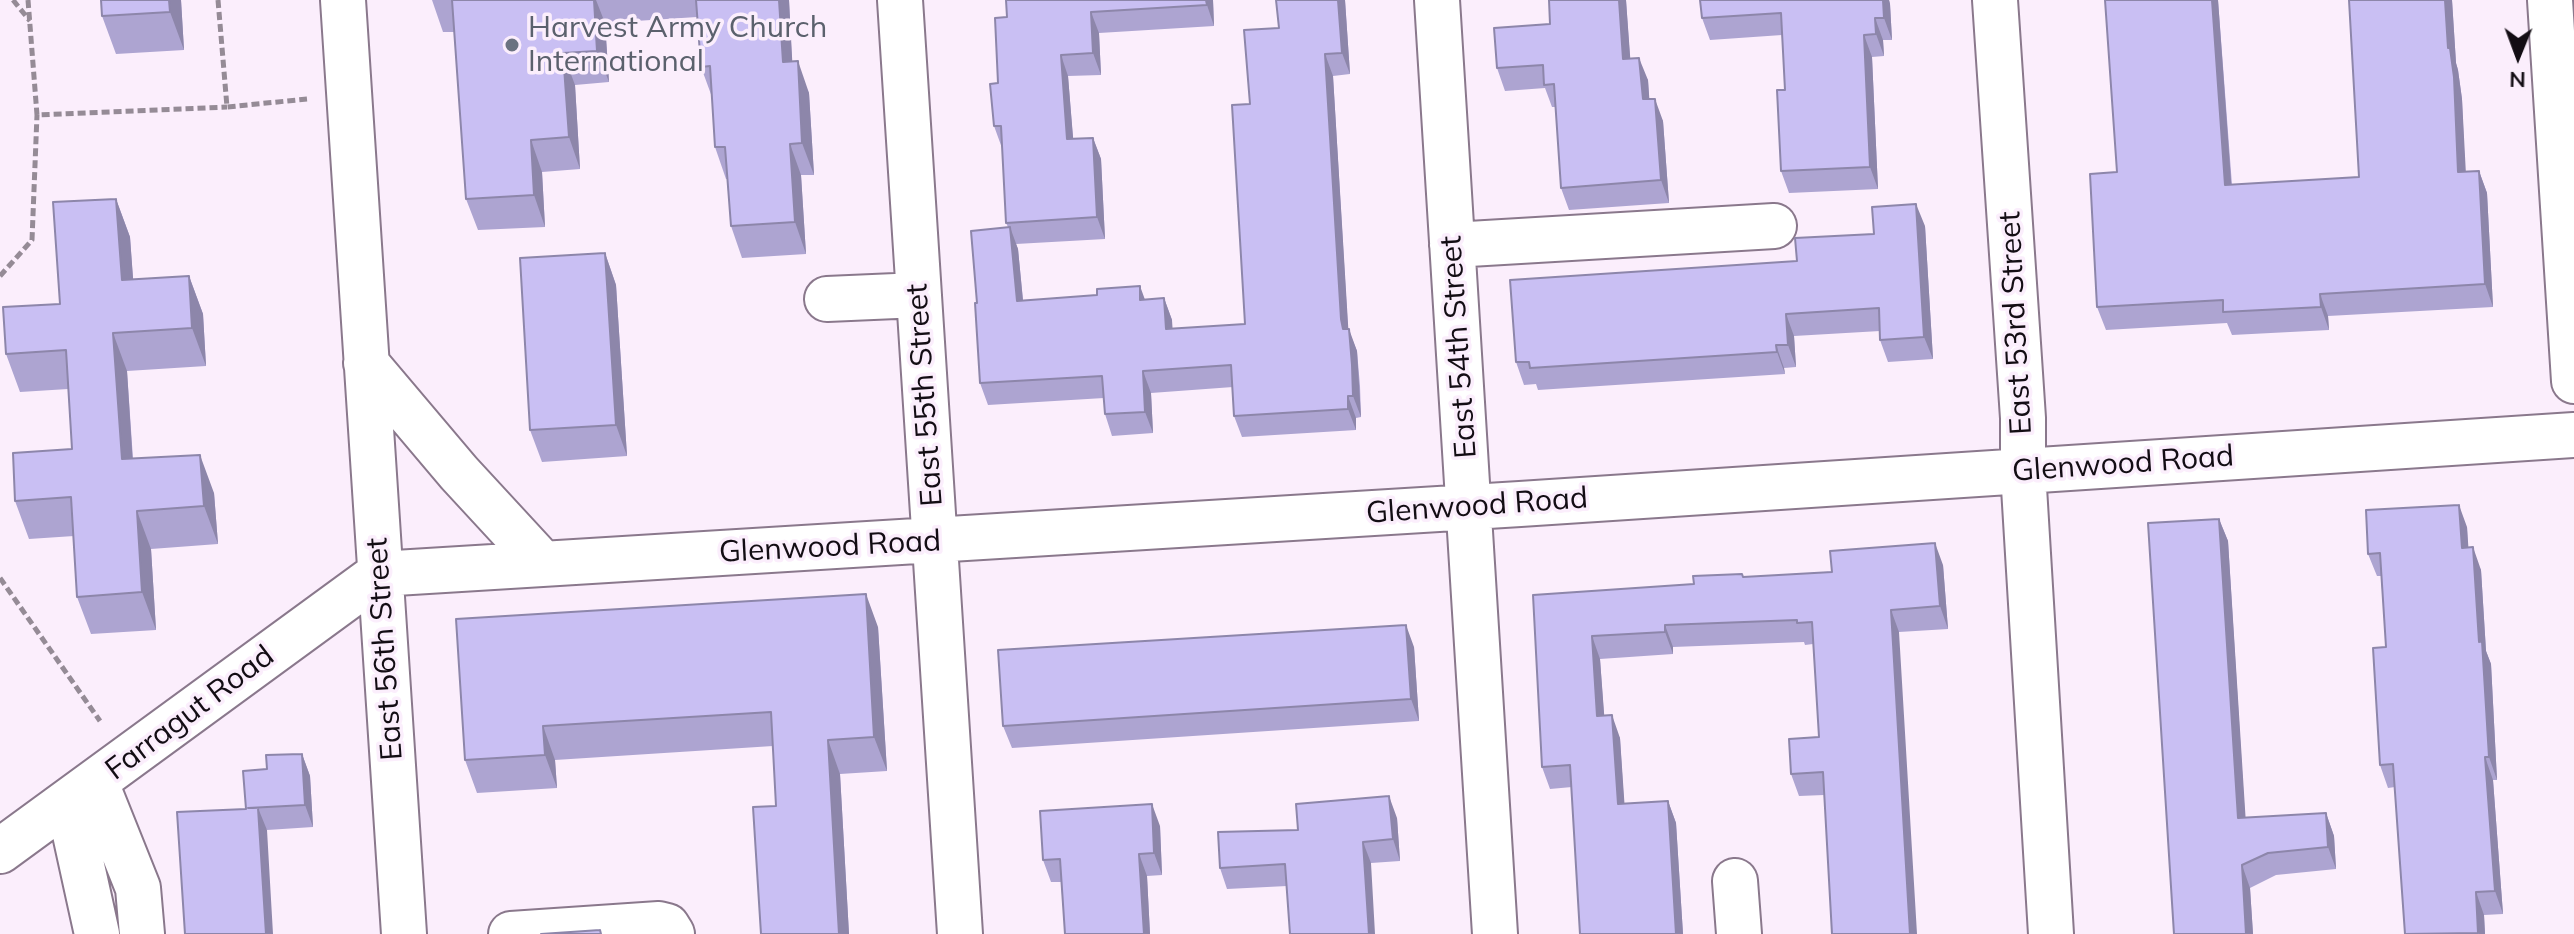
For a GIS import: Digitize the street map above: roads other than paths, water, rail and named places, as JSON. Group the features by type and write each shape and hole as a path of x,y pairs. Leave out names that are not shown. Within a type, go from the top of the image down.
{"street":[{"name":"East 56th Street","path":"343,0 404,934"},
{"name":"East 55th Street","path":"900,0 960,934"},
{"name":"East 54th Street","path":"1437,0 1495,934"},
{"name":"East 53rd Street","path":"1995,0 2023,418 2023,471 2051,934"},
{"path":"2550,0 2567,169 2574,381"},
{"path":"1452,245 1774,226"},
{"path":"827,299 919,295"},
{"path":"366,363 459,473 543,564"},
{"name":"Glenwood Road","path":"379,574 2574,435"},
{"name":"Farragut Road","path":"0,851 379,574"},
{"path":"97,781 97,934"},
{"path":"97,781 138,888 142,934"},
{"path":"1735,881 1739,934"},
{"path":"511,934 659,924 667,926 672,934"}],"place":[{"name":"Harvest Army Church International","path":"512,45"}]}
